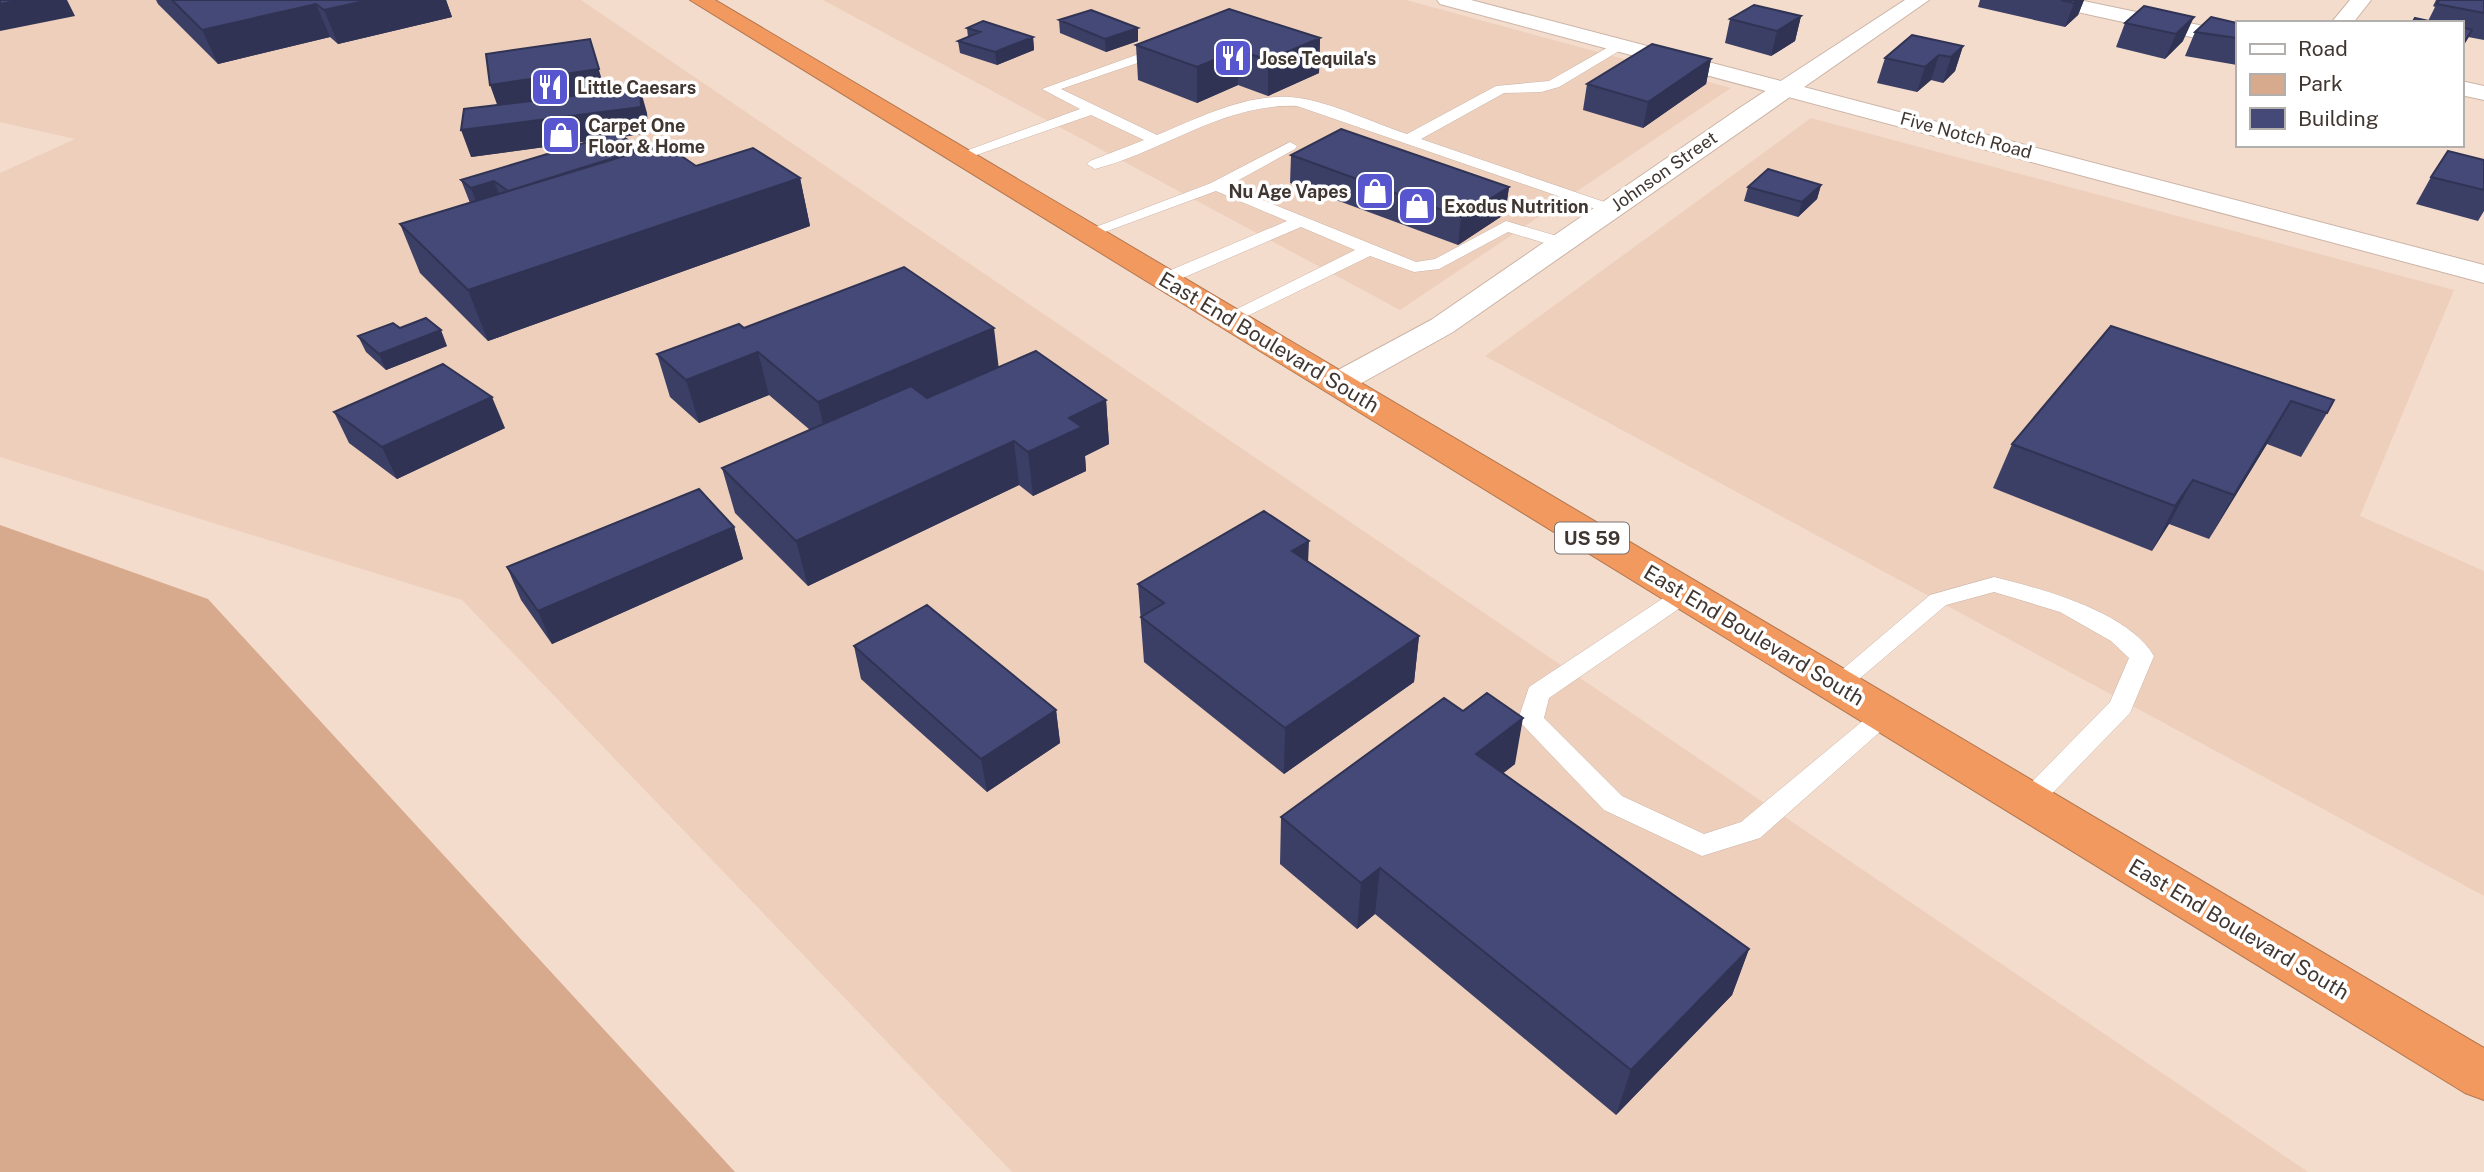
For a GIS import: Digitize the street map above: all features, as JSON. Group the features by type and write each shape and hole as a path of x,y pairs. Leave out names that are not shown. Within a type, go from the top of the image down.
{"highway":[{"name":"East End Boulevard South","path":"700,0 2484,1076"}],"street":[{"name":"Five Notch Road","path":"1447,0 2484,274"},
{"name":"Johnson Street","path":"1338,383 1442,326 1919,0"},
{"path":"2050,0 2236,40"},
{"path":"2344,21 2361,0"},
{"path":"2463,88 2484,93"}],"lane":[{"path":"1408,140 1502,89 1541,88 1554,84 1619,45"},
{"path":"1150,54 1049,89 1157,140"},
{"path":"1095,164 1250,105 1282,100 1299,102 1610,209"},
{"path":"960,156 1093,110"},
{"path":"1088,233 1216,186 1290,146"},
{"path":"1216,186 1414,267 1439,264 1506,226 1561,243"},
{"path":"1165,279 1299,222"},
{"path":"1231,319 1369,250"},
{"path":"1836,685 1938,600 1994,584 2068,607 2119,635 2142,656 2121,707 2029,802"},
{"path":"1685,594 1538,693 1531,720 1613,803 1702,845 1750,830 1886,715"}],"shaded area":[{"path":"0,0 581,0 2308,1172 1012,1172 462,600 0,457 0,173 75,139 0,122"},
{"path":"823,0 1406,0 1731,88 1400,310"},
{"path":"1811,118 2454,290 2360,516 2484,571 2484,896 1485,356"}],"green space":[{"path":"0,525 208,599 735,1172 0,1172"}],"building":[{"path":"0,0 21,0 0,4"},
{"path":"172,0 369,0 324,10 316,4 202,30"},
{"path":"2439,0 2484,0 2484,13 2437,4"},
{"path":"1754,5 1801,16 1777,31 1730,19"},
{"path":"2144,6 2194,17 2176,34 2125,23"},
{"path":"1229,9 1320,38 1268,60 1238,50 1197,67 1136,45"},
{"path":"1091,10 1138,28 1105,39 1059,20"},
{"path":"2211,17 2236,23 2236,38 2195,32"},
{"path":"983,21 1033,37 995,52 958,41 980,32 967,28"},
{"path":"2463,28 2472,30 2463,43"},
{"path":"1912,35 1963,46 1951,57 1939,55 1925,67 1885,58"},
{"path":"590,39 599,69 490,85 486,54"},
{"path":"1652,44 1711,59 1648,102 1587,84"},
{"path":"640,88 641,107 461,130 464,109"},
{"path":"1341,129 1509,187 1461,217 1291,155"},
{"path":"617,133 642,149 508,191 494,181 471,188 461,180"},
{"path":"664,144 696,166 753,148 800,178 468,290 400,224"},
{"path":"2448,151 2484,160 2484,190 2431,177"},
{"path":"1768,169 1821,185 1802,202 1748,187"},
{"path":"904,267 994,328 818,402 758,352 686,380 657,354 739,324 744,328"},
{"path":"426,318 441,330 379,354 358,336 393,323 400,328"},
{"path":"2111,326 2334,400 2327,413 2291,401 2234,495 2193,480 2175,506 2012,444"},
{"path":"1036,351 1106,400 1069,418 1082,427 1028,452 1014,441 796,541 722,468 911,386 927,398"},
{"path":"443,364 492,397 382,447 334,412"},
{"path":"699,489 734,527 538,611 507,567"},
{"path":"1264,511 1309,541 1292,551 1419,636 1285,728 1141,617 1164,603 1138,584"},
{"path":"927,605 1056,710 981,759 854,646"},
{"path":"1487,693 1523,718 1476,754 1749,949 1631,1070 1380,868 1361,883 1281,817 1444,698 1463,711"}],"place":[{"name":"Jose Tequila's","path":"1233,58"},
{"name":"Little Caesars","path":"550,87"},
{"name":"Carpet One Floor & Home","path":"561,135"},
{"name":"Nu Age Vapes","path":"1375,191"},
{"name":"Exodus Nutrition","path":"1417,206"}]}
